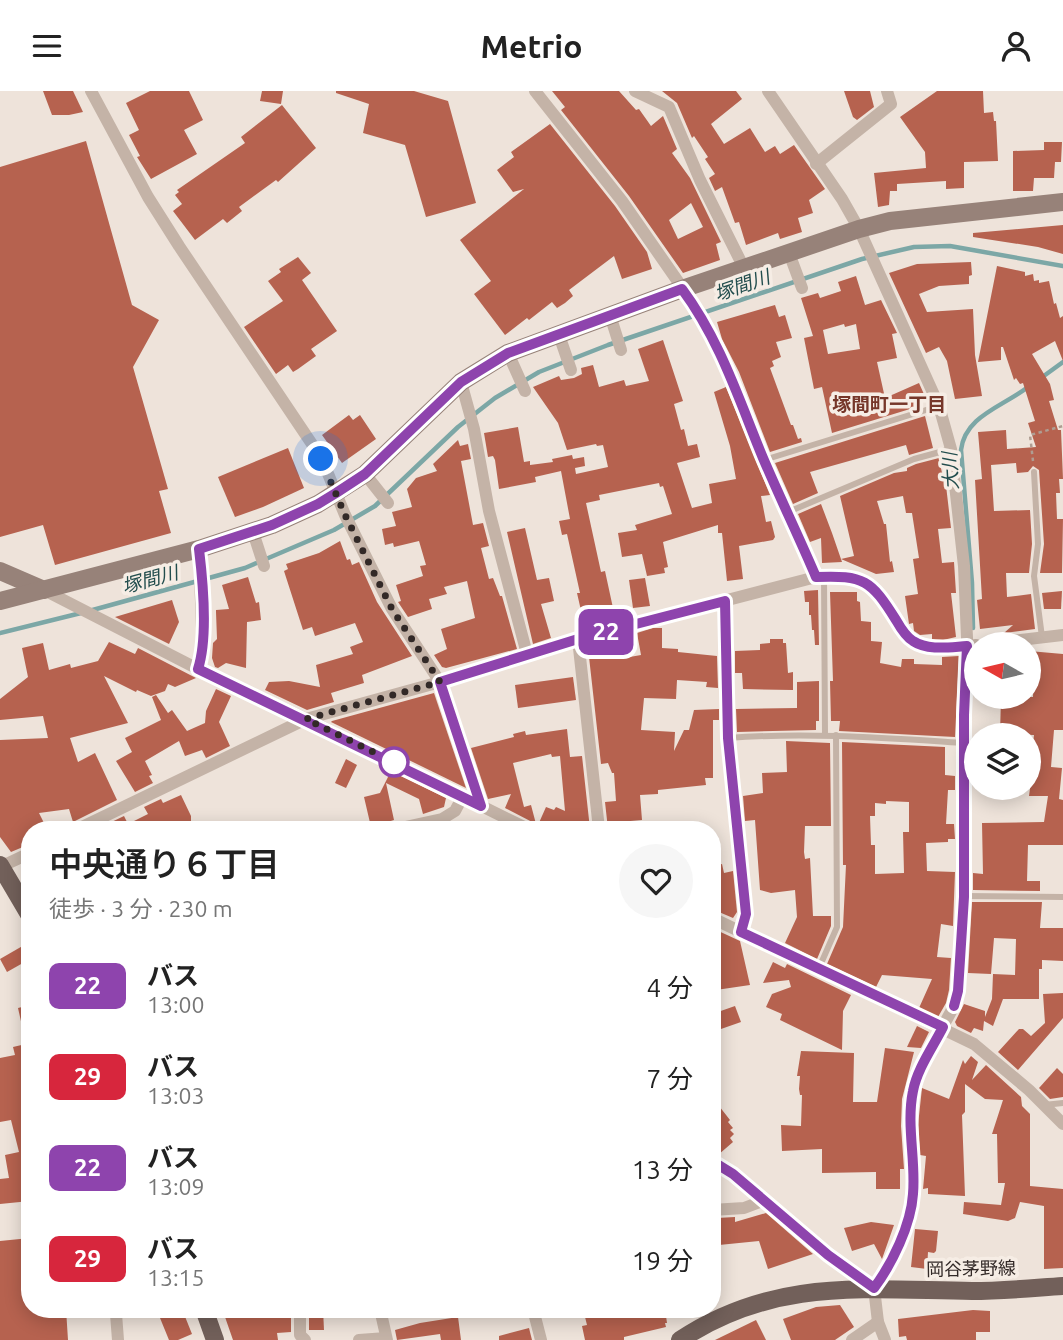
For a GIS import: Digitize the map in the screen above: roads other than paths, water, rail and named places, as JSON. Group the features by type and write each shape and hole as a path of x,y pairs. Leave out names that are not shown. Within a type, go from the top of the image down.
{"main road":[{"path":"0,866 21,901"},
{"name":"岡谷茅野線","path":"721,1317 772,1299 818,1290 874,1288 975,1291 1063,1286"},
{"path":"207,1318 215,1340"},
{"name":"岡谷茅野線","path":"680,1340 719,1318"}],"street":[{"path":"91,91 148,197 321,459 348,521 392,609 440,682 481,806"},
{"path":"535,91 622,201 695,306 731,375 764,460 820,577"},
{"path":"635,91 669,107 700,180 744,268"},
{"path":"768,91 842,199 859,229 939,406 951,449 971,632"},
{"path":"816,164 891,104 887,91"},
{"path":"0,601 199,549 253,531 369,481 461,382 508,353 558,333 859,229 890,221 1063,202"},
{"path":"789,253 802,288"},
{"path":"610,315 621,350"},
{"path":"558,333 571,370"},
{"path":"508,353 525,391"},
{"path":"461,382 468,404 489,511 527,654"},
{"path":"369,481 387,503"},
{"path":"253,531 264,566"},
{"path":"198,669 203,654 199,549"},
{"path":"0,571 44,590 198,669 463,796 502,821"},
{"path":"95,821 306,719 440,682 578,639 820,577 849,577 863,580 874,587 901,628 913,641 932,647 964,646"},
{"path":"725,601 728,738 746,914 741,932"},
{"path":"1042,637 1063,635"},
{"path":"578,639 598,821"},
{"path":"433,821 455,811 463,796"},
{"path":"885,1340 878,1322 874,1288 889,1268 911,1210 914,1193 909,1111 913,1087 958,991 964,897 964,800"},
{"path":"0,866 21,857"},
{"path":"721,922 974,1044 1029,1090 1063,1124"},
{"path":"721,1167 765,1200 828,1255 874,1288"},
{"path":"721,1209 744,1208 765,1200"},
{"path":"116,1318 118,1340"},
{"path":"300,1318 300,1335 305,1340"},
{"path":"359,1340 387,1339 382,1318"},
{"path":"535,1318 541,1340"},
{"path":"852,1340 878,1322"}],"lane":[{"path":"764,460 939,406"},
{"path":"788,512 914,459 951,449"},
{"path":"1034,472 1038,544 1034,576 1042,637"},
{"path":"820,577 825,735"},
{"path":"728,738 782,734 836,735 964,743"},
{"path":"819,968 836,927 836,735"},
{"path":"964,897 1063,897"},
{"path":"1042,1105 1063,1103"}],"waterway":[{"name":"塚間川","path":"89,611 245,568 334,530 375,506 458,427 495,398 539,372 608,345 862,259 914,247 950,246 1063,266"},
{"name":"大川","path":"1041,378 1063,362"},
{"name":"大川","path":"973,628 961,450 964,438 977,420 1028,387"},
{"name":"塚間川","path":"0,633 81,613"}],"district":[{"name":"塚間町一丁目","path":"889,404"}]}
